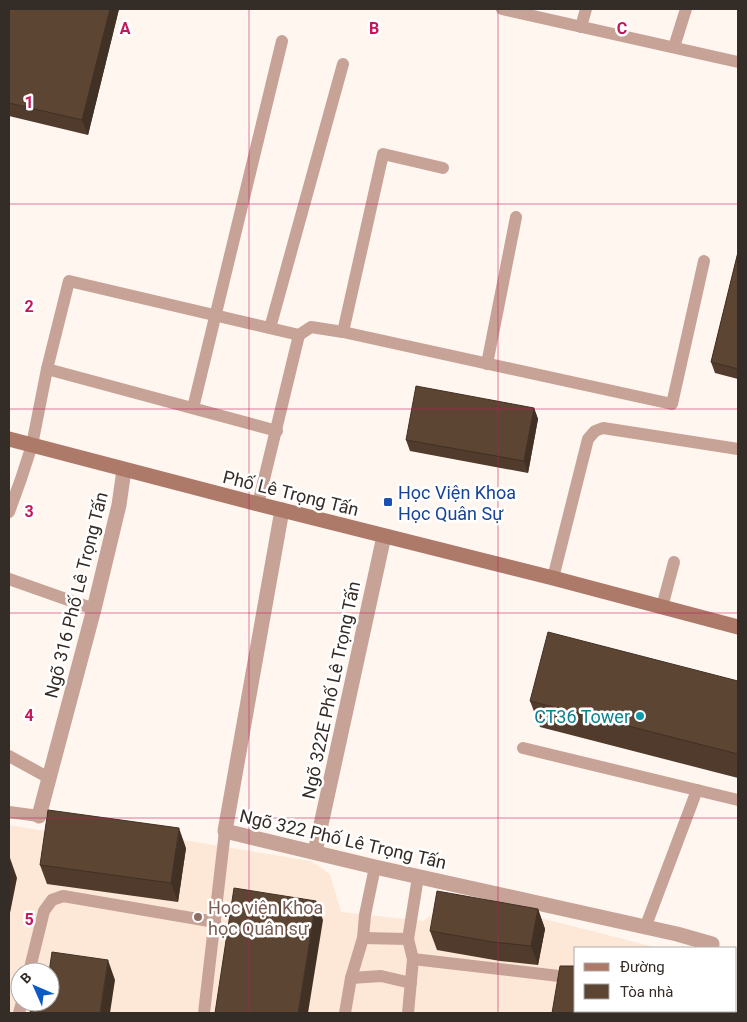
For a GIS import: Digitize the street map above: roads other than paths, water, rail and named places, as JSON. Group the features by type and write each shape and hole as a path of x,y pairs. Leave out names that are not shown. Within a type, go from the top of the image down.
{"main road":[{"name":"Phố Lê Trọng Tấn","path":"9,439 738,627"}],"street":[{"name":"Ngõ 316 Phố Lê Trọng Tấn","path":"39,816 94,609 119,505 124,470"},
{"name":"Ngõ 322 Phố Lê Trọng Tấn","path":"282,510 225,831 712,944"},
{"name":"Ngõ 322E Phố Lê Trọng Tấn","path":"315,852 384,536"}],"lane":[{"path":"502,9 738,62"},
{"path":"581,27 586,9"},
{"path":"674,47 686,9"},
{"path":"193,408 282,41"},
{"path":"270,328 343,64"},
{"path":"343,332 383,154 443,168"},
{"path":"487,364 516,217"},
{"path":"258,504 299,335 311,327 343,332 672,404 704,261"},
{"path":"9,512 32,445 47,369 69,281 299,335"},
{"path":"47,369 277,431"},
{"path":"553,578 588,439 595,431 603,428 738,449"},
{"path":"662,607 674,562"},
{"path":"9,579 94,609"},
{"path":"522,748 738,800"},
{"path":"9,756 49,778"},
{"path":"645,928 697,790"},
{"path":"9,812 39,816"},
{"path":"204,1013 225,831"},
{"path":"345,1013 351,978 363,938 365,915 375,867"},
{"path":"408,1013 413,960 408,939 418,877"},
{"path":"31,962 44,911 52,900 63,896 215,922"},
{"path":"363,938 408,939"},
{"path":"413,960 574,978"},
{"path":"351,978 381,976 411,983"}],"place":[{"name":"Học Viện Khoa Học Quân Sự","path":"388,502"},
{"name":"CT36 Tower","path":"640,716"},
{"name":"Học viện Khoa học Quân sự","path":"198,917"}]}
